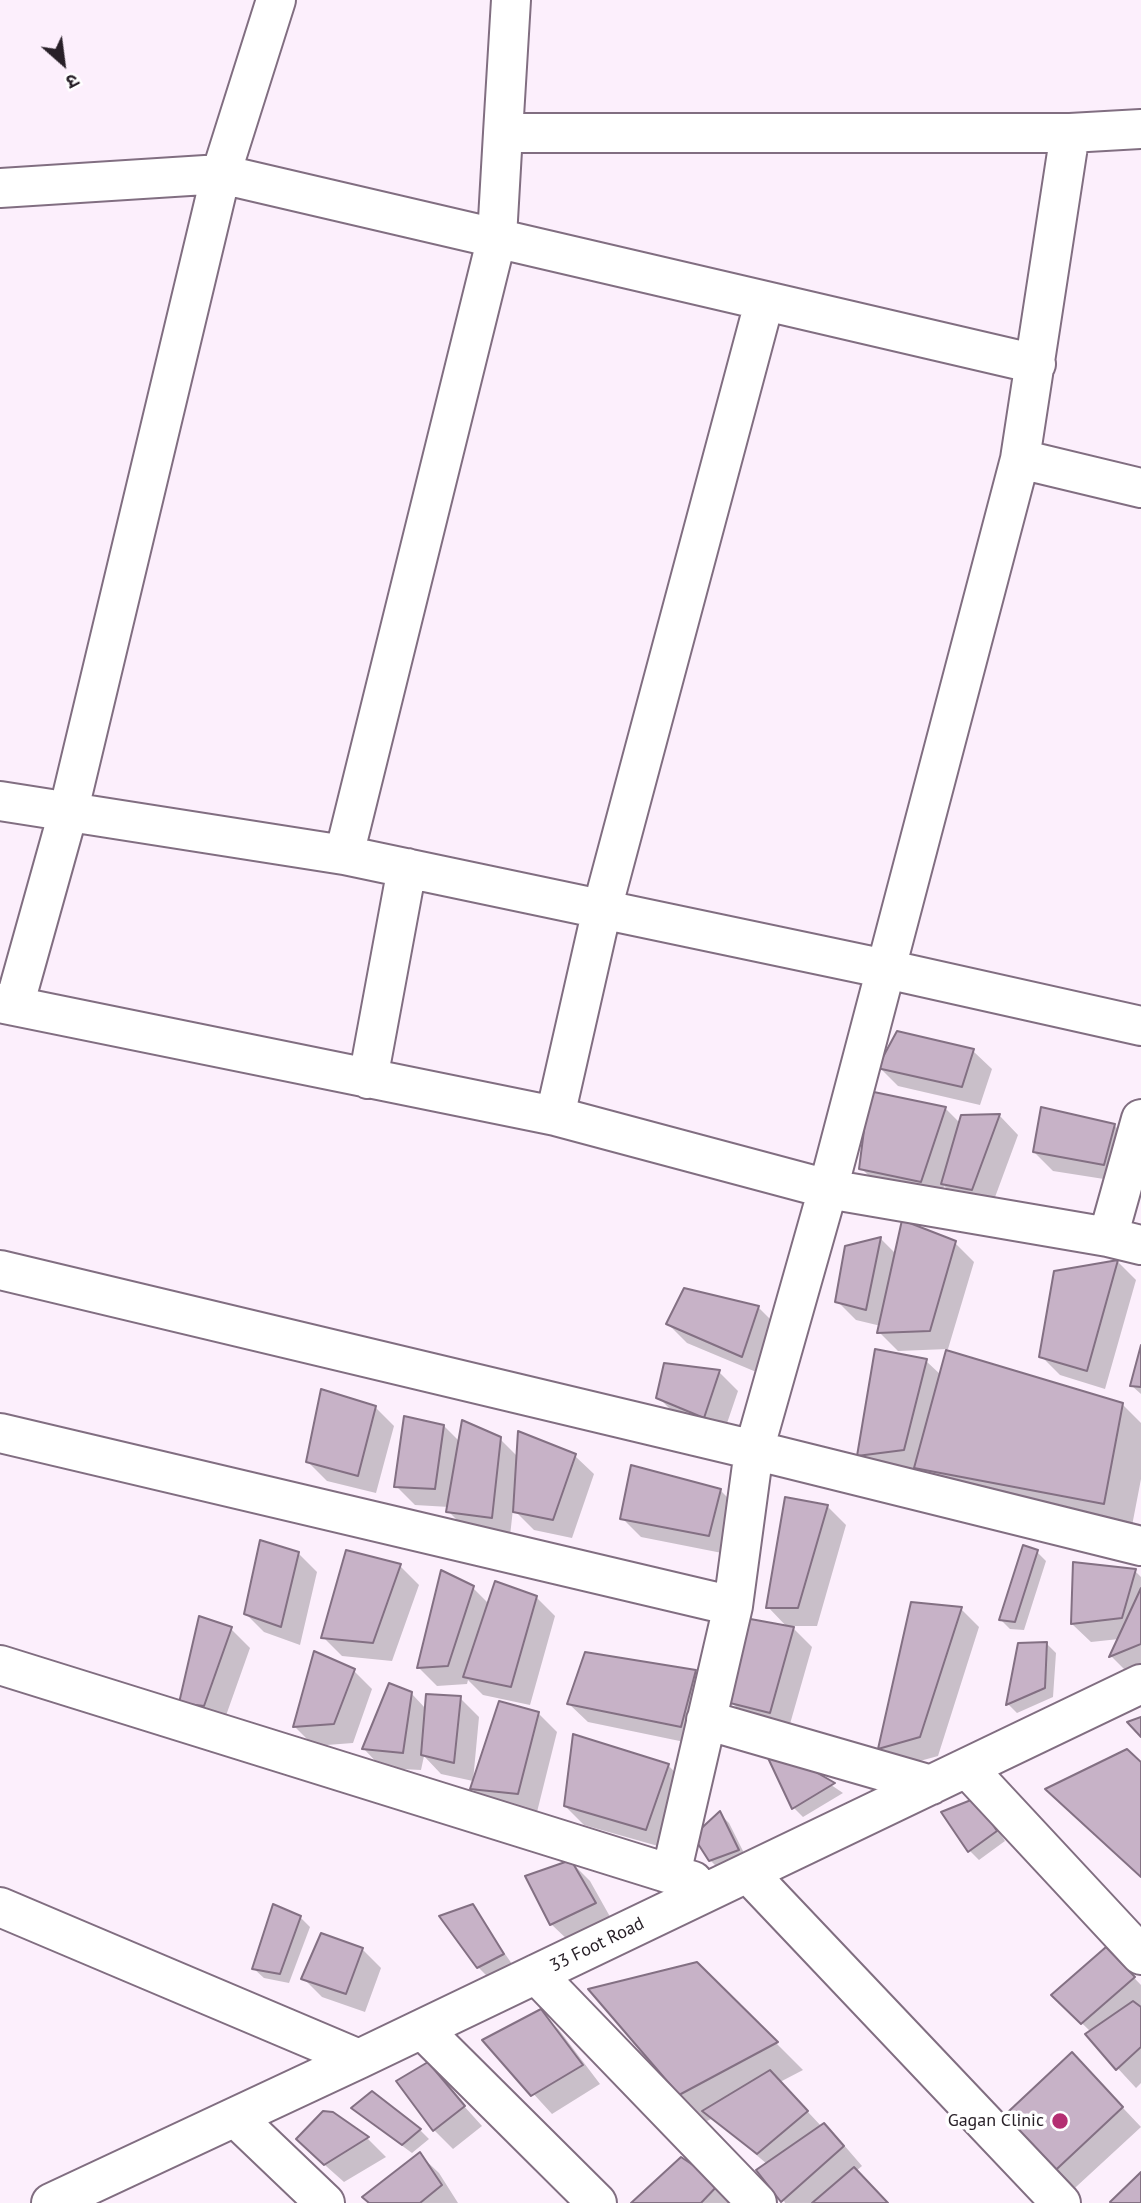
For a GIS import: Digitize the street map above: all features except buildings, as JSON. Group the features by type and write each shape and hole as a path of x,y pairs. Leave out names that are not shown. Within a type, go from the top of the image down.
{"street":[{"path":"276,0 221,174 68,813 7,1004 555,1116 828,1189 1124,1241 1141,1119"},
{"path":"344,855 497,237 511,0"},
{"path":"503,133 1070,133 1141,129"},
{"path":"671,1874 733,1606 754,1450 828,1189 1020,459 1070,133"},
{"path":"0,188 221,174 497,237 764,303 1036,364"},
{"path":"555,1116 602,909 764,303"},
{"path":"1020,459 1141,488"},
{"path":"0,801 344,855 886,969 1141,1026"},
{"path":"368,1079 407,868"},
{"path":"0,1270 754,1450 1141,1546"},
{"path":"0,1433 733,1606"},
{"path":"0,1665 671,1874 732,1880 1061,2203"},
{"name":"33 Foot Road","path":"51,2203 94,2195 235,2117 1141,1684"},
{"path":"706,1720 931,1785"},
{"path":"967,1768 1141,1955"},
{"path":"0,1907 359,2059"},
{"path":"536,1974 757,2203"},
{"path":"422,2029 597,2203"},
{"path":"235,2117 325,2203"}],"place":[{"name":"Gagan Clinic","path":"1060,2121"}]}
